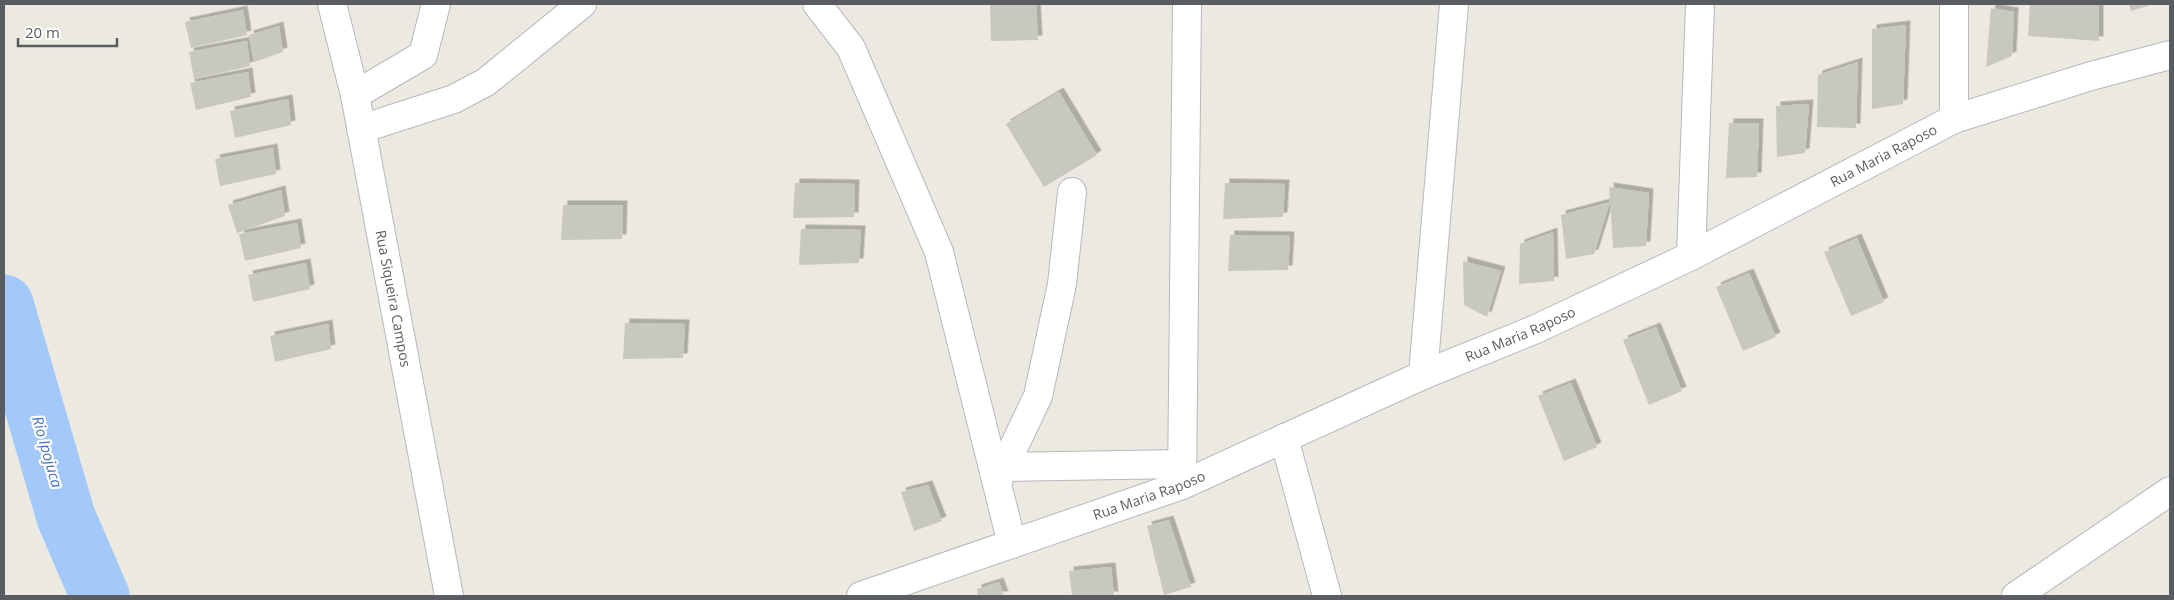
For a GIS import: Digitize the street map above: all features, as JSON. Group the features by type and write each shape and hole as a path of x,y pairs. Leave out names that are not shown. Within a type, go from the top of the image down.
{"street":[{"name":"Rua Siqueira Campos","path":"332,4 355,95 449,596"},
{"path":"355,95 423,55 436,4"},
{"path":"361,130 454,99 486,82 582,4"},
{"path":"817,4 850,48 940,252 1001,474 1012,544"},
{"path":"836,4 844,39"},
{"path":"1001,474 1182,474 1187,4"},
{"path":"1423,375 1454,4"},
{"path":"1691,256 1700,4"},
{"path":"1954,4 1954,119"},
{"name":"Rua Maria Raposo","path":"861,596 1012,544 1182,474 1284,438 1423,375 1536,330 1691,256 1954,119 2091,76 2170,55"},
{"path":"1001,474 1038,396 1062,284 1072,192"},
{"path":"1284,438 1327,596"},
{"path":"2016,596 2170,490"}],"building":[{"path":"990,4 1036,4 1038,40 991,41"},
{"path":"2030,4 2099,4 2099,41 2028,36"},
{"path":"2129,4 2154,4 2131,11"},
{"path":"1991,8 2014,12 2012,56 1986,67"},
{"path":"243,10 247,35 191,48 185,22"},
{"path":"1906,25 1903,104 1872,109 1872,29"},
{"path":"279,26 283,52 254,62 249,35"},
{"path":"247,41 250,66 194,79 189,52"},
{"path":"1858,62 1856,128 1817,127 1818,75"},
{"path":"248,72 251,97 196,110 190,83"},
{"path":"1059,92 1097,155 1044,187 1006,124"},
{"path":"288,99 291,125 235,138 230,111"},
{"path":"1809,104 1805,153 1777,157 1776,106"},
{"path":"1729,123 1759,123 1757,177 1726,178"},
{"path":"273,148 276,174 220,186 215,159"},
{"path":"795,183 855,184 854,217 793,218"},
{"path":"1225,183 1285,184 1283,217 1223,219"},
{"path":"1609,187 1649,193 1646,246 1613,248"},
{"path":"281,190 285,216 237,233 228,205"},
{"path":"1610,202 1594,254 1566,259 1561,215"},
{"path":"563,205 623,205 622,239 561,240"},
{"path":"297,223 301,248 245,261 239,234"},
{"path":"801,229 861,230 859,263 799,265"},
{"path":"1553,232 1554,281 1519,284 1520,244"},
{"path":"1230,235 1290,236 1288,270 1228,271"},
{"path":"1857,238 1884,302 1851,316 1824,252"},
{"path":"1463,261 1501,271 1487,317 1464,305"},
{"path":"306,263 310,289 253,302 248,275"},
{"path":"1749,273 1776,337 1743,351 1716,287"},
{"path":"625,323 685,324 683,358 623,359"},
{"path":"328,324 331,349 275,362 270,336"},
{"path":"1656,327 1682,391 1649,405 1623,340"},
{"path":"1571,383 1597,447 1564,461 1538,396"},
{"path":"928,485 942,521 914,531 901,492"},
{"path":"1169,520 1191,587 1164,595 1147,526"},
{"path":"1111,567 1114,596 1072,596 1069,571"},
{"path":"999,582 1004,596 978,596 977,589"}],"waterway":[{"name":"Rio Ipojuca","path":"4,304 66,517 100,596"}]}
